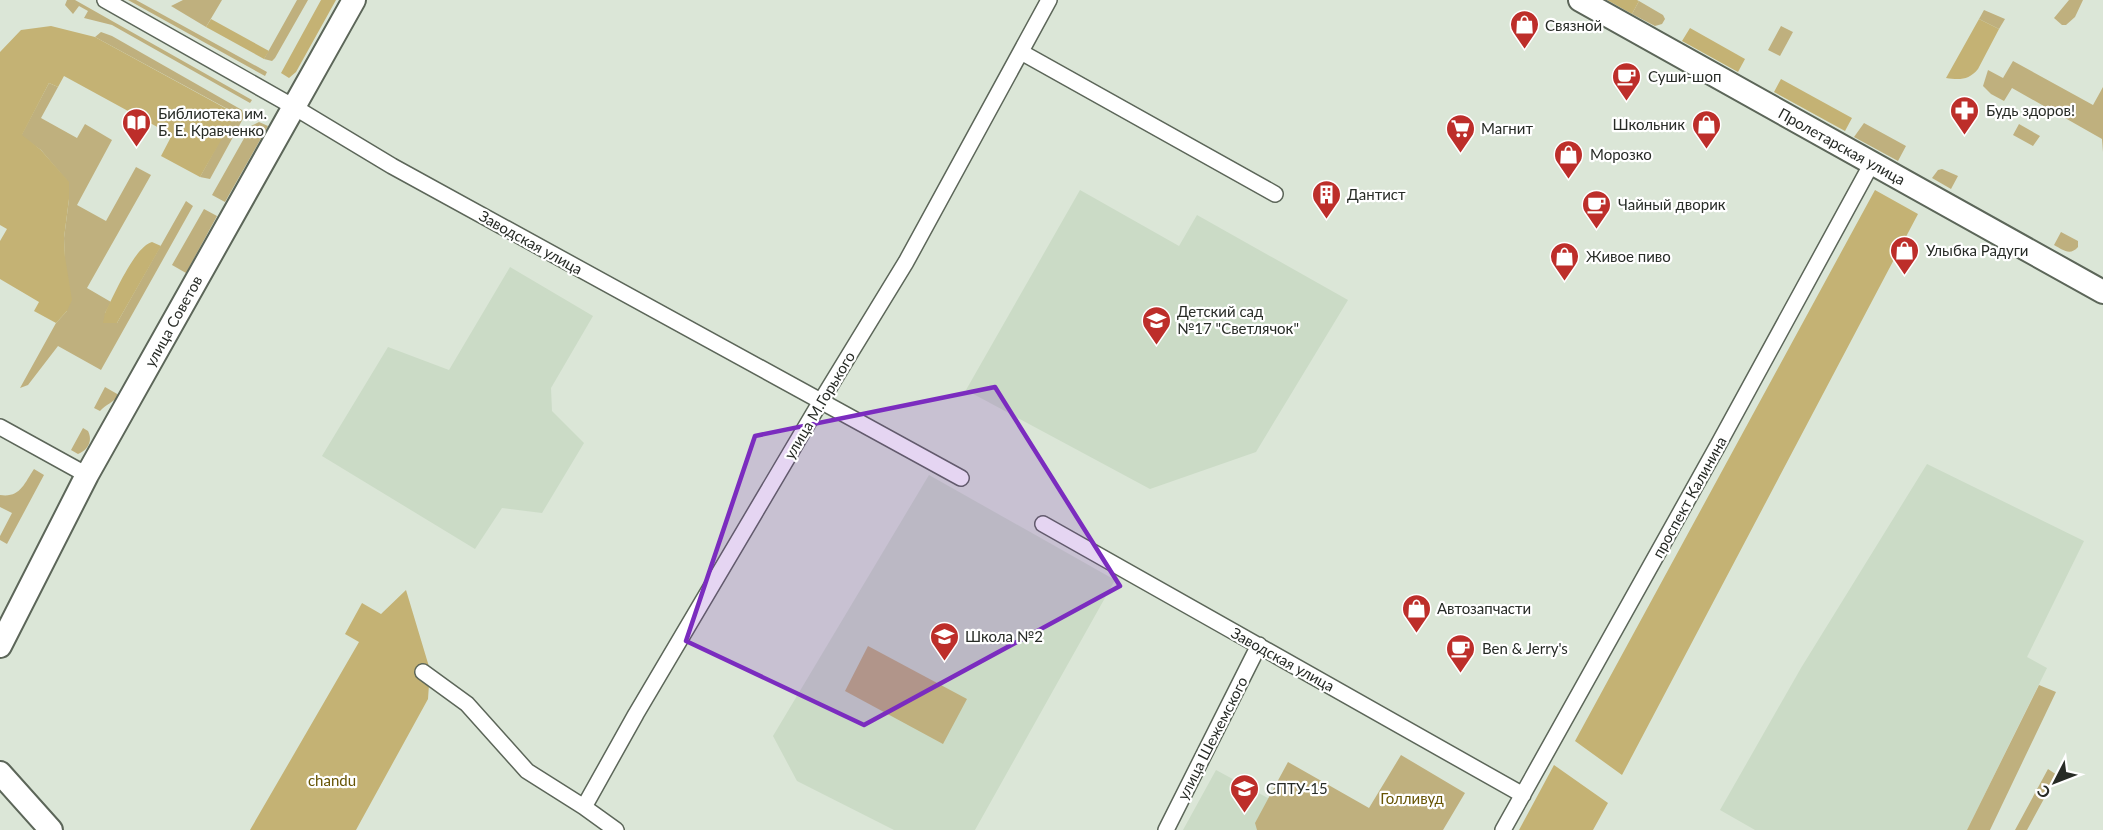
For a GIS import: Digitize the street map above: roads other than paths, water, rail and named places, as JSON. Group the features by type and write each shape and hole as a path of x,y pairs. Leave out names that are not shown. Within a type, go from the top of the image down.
{"street":[{"name":"Заводская улица","path":"105,0 294,107 392,166 961,478"},
{"name":"улица Советов","path":"0,646 87,476 354,0"},
{"name":"улица М.Горького","path":"584,807 636,714 906,262 1049,0"},
{"name":"Пролетарская улица","path":"1580,0 2103,292"},
{"path":"1021,52 1275,194"},
{"name":"проспект Калинина","path":"1503,830 1717,447 1872,163"},
{"path":"0,427 87,476"},
{"name":"Заводская улица","path":"1043,524 1523,795"},
{"name":"улица Шежемского","path":"1166,830 1259,645"},
{"path":"423,672 467,704 527,771 616,830"},
{"path":"0,773 51,830"}],"place":[{"name":"Связной","path":"1524,50"},
{"name":"Суши-шоп","path":"1627,102"},
{"name":"Будь здоров!","path":"1965,136"},
{"name":"Библиотека им. Б. Е. Кравченко","path":"137,148"},
{"name":"Школьник","path":"1706,150"},
{"name":"Магнит","path":"1460,154"},
{"name":"Морозко","path":"1569,180"},
{"name":"Дантист","path":"1326,220"},
{"name":"Чайный дворик","path":"1597,230"},
{"name":"Улыбка Радуги","path":"1905,276"},
{"name":"Живое пиво","path":"1565,282"},
{"name":"Детский сад №17 \"Светлячок\"","path":"1156,346"},
{"name":"Автозапчасти","path":"1416,634"},
{"name":"Школа №2","path":"944,662"},
{"name":"Ben & Jerry's","path":"1461,674"},
{"name":"СПТУ-15","path":"1245,814"}],"park label":[{"name":"chandu","path":"332,780"},
{"name":"Голливуд","path":"1412,798"}]}
